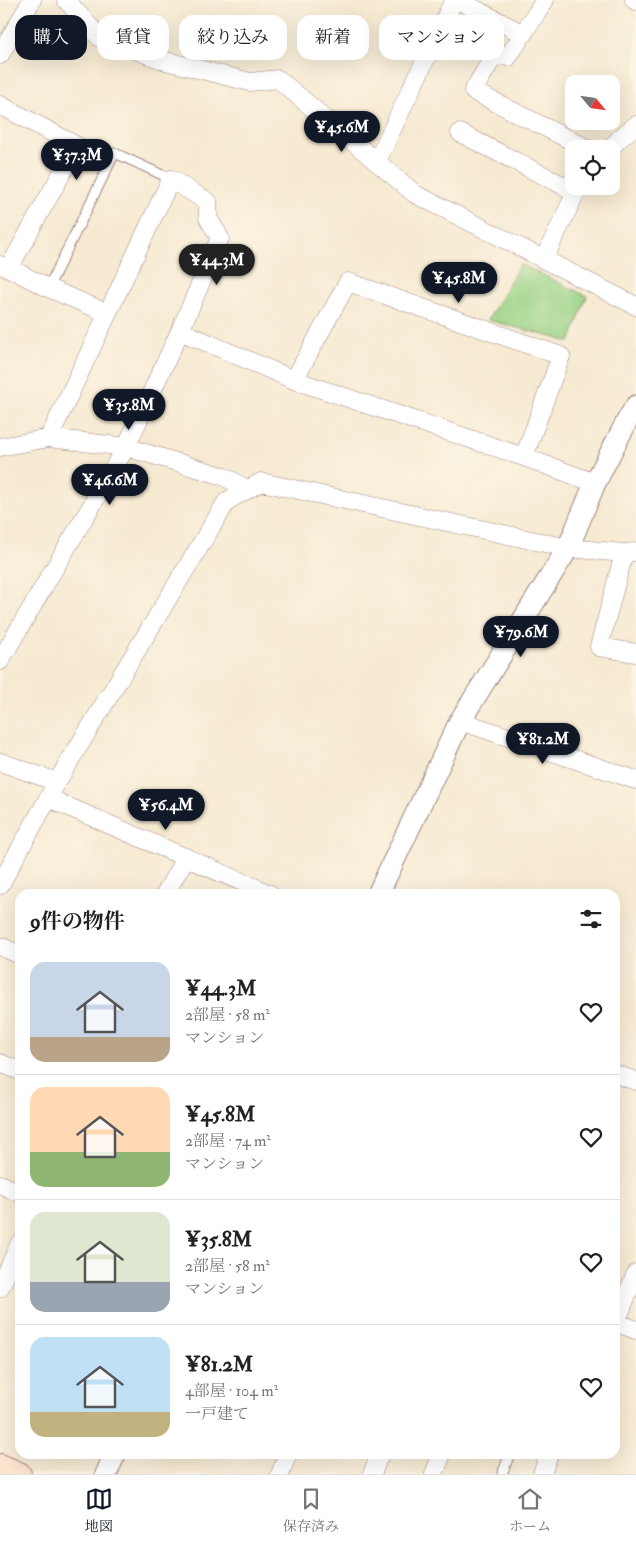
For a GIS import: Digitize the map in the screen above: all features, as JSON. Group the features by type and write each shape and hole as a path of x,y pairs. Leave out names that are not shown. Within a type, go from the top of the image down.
{"main road":[{"path":"0,1466 19,1474"}],"street":[{"path":"0,55 32,0"},
{"path":"66,0 100,38 166,61 250,82 278,79 415,194 636,306"},
{"path":"377,161 454,0"},
{"path":"458,0 523,34"},
{"path":"545,0 508,57 495,54 473,91 570,140"},
{"path":"0,105 77,146 4,266 107,314"},
{"path":"618,140 636,126"},
{"path":"460,133 565,183"},
{"path":"0,661 126,447 220,238 208,218 208,202 171,180 49,438"},
{"path":"544,259 575,195"},
{"path":"294,380 348,282 561,356 524,458"},
{"path":"180,330 294,380 594,483"},
{"path":"380,889 460,720 568,548 594,483 633,417"},
{"path":"0,447 49,438 126,447 223,476 247,490"},
{"path":"0,885 57,782 227,501 261,482 568,548 630,552 599,647 636,653"},
{"path":"460,720 636,780"},
{"path":"0,762 57,782"},
{"path":"48,798 259,889"},
{"path":"168,889 186,857"},
{"path":"0,946 15,953"},
{"path":"0,1063 15,1069"},
{"path":"620,1075 635,1077"},
{"path":"0,1184 15,1191"},
{"path":"0,1288 15,1254"},
{"path":"620,1313 636,1273"},
{"path":"620,1324 636,1330"},
{"path":"106,1474 113,1459"},
{"path":"280,1474 286,1459"},
{"path":"372,1474 378,1459"},
{"path":"434,1474 440,1459"},
{"path":"542,1474 547,1459"}],"lane":[{"path":"48,288 115,153 171,180"},
{"path":"502,1474 508,1459"}],"green space":[{"path":"520,264 587,296 570,342 488,320"}]}
